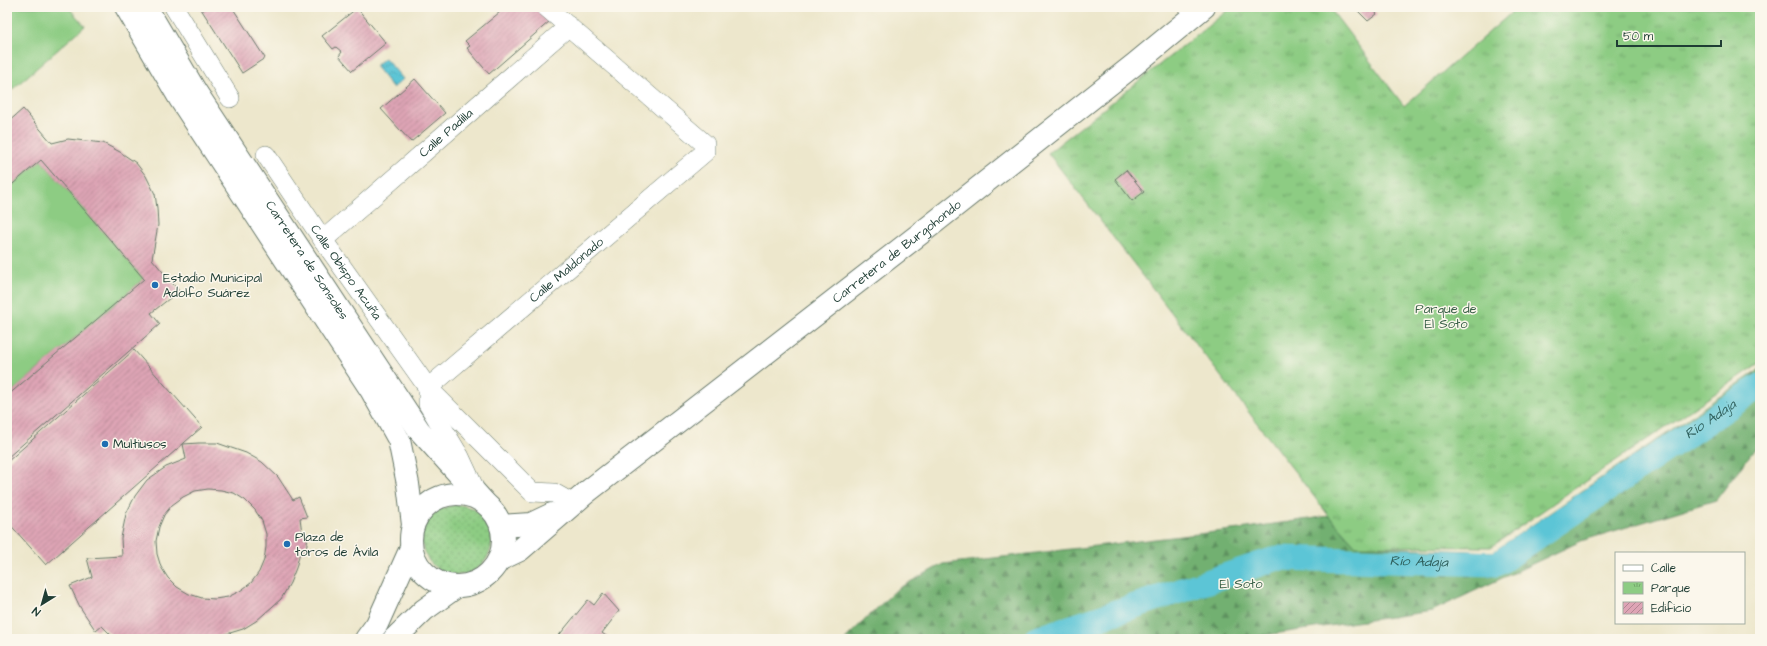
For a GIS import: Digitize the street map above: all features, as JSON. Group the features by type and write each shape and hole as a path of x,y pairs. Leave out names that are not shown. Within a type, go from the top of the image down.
{"main road":[{"name":"Carretera de Sonsoles","path":"126,7 180,99 371,390 399,440 408,484 413,525"},
{"name":"Carretera de Sonsoles","path":"146,7 196,92 419,430 481,499"},
{"name":"Carretera de Burgohondo","path":"499,560 520,550 578,497 924,230 1129,69 1204,7"},
{"path":"462,494 481,499 494,513 501,526 504,537 503,549 499,560 492,572 481,580 469,585 456,587 441,584 427,575 417,563 411,548 413,525 421,511 432,501 446,495 462,494"},
{"name":"Carretera de Burgohondo","path":"501,526 531,524 542,520 578,497"},
{"path":"366,639 377,624 411,548"},
{"path":"394,639 424,610 456,587"}],"street":[{"path":"546,7 569,26"},
{"path":"178,9 230,98"},
{"name":"Calle Maldonado","path":"428,388 705,152 705,144 569,26"},
{"name":"Calle Padilla","path":"322,240 569,26"},
{"name":"Calle Obispo Acuña","path":"266,155 322,240 428,388 532,492 554,493 578,497"},
{"name":"Calle Obispo Acuña","path":"428,388 428,404 460,457 481,499"}],"green space":[{"path":"7,7 68,7 85,26 7,94"},
{"name":"Parque de El Soto","path":"1232,7 1329,7 1404,106 1518,7 1760,7 1760,363 1491,547 1356,546 1329,516 1048,153"},
{"path":"41,160 144,279 7,396 7,189"},
{"name":"El Soto","path":"1760,369 1760,442 1716,500 1581,541 1432,611 1239,639 845,639 897,589 943,564 1240,529 1329,516 1356,546 1493,552"},
{"path":"457,505 470,508 482,515 489,527 492,540 489,553 482,565 470,572 457,575 444,572 432,565 425,553 422,540 425,527 432,515 444,508"}],"water":[{"path":"385,58 403,79 393,88 375,66"}],"building":[{"path":"204,7 232,7 265,58 242,73 201,9"},
{"path":"506,7 537,7 550,21 489,74 467,48 470,46 465,41"},
{"path":"1360,7 1370,7 1377,14 1368,21 1357,10"},
{"path":"357,8 386,43 352,71 339,56 342,52 336,47 333,49 322,36"},
{"path":"415,79 445,113 411,142 381,109"},
{"name":"Estadio Municipal Adolfo Suárez","path":"23,109 52,143 68,139 103,143 136,163 146,176 155,194 158,225 152,259 179,291 151,313 160,324 7,458 7,396 144,279 41,160 7,189 7,123"},
{"path":"1126,170 1144,192 1132,201 1115,179"},
{"name":"Multiusos","path":"134,350 202,427 46,565 7,521 7,462"},
{"name":"Plaza de toros de Ávila","path":"217,443 246,453 262,462 278,477 293,500 299,497 307,517 300,518 302,533 308,534 306,552 300,552 290,583 281,599 256,621 243,629 217,637 217,639 115,639 102,626 96,631 80,607 70,586 92,577 87,558 122,556 121,538 126,514 135,496 147,480 166,467 186,459 183,444","holes":["208,489 234,493 245,500 255,510 262,521 266,534 264,560 259,572 251,583 240,591 228,597 215,599 202,598 189,594 177,587 168,578 161,567 157,554 156,541 159,527 164,515 172,505 195,491"]},
{"path":"603,593 619,611 602,633 610,639 556,639 588,600 594,605"}],"waterway":[{"name":"Río Adaja","path":"1036,639 1278,558 1497,564 1760,386"}],"place":[{"name":"Estadio Municipal Adolfo Suárez","path":"155,285"},
{"name":"Multiusos","path":"105,444"},
{"name":"Plaza de toros de Ávila","path":"287,544"}]}
